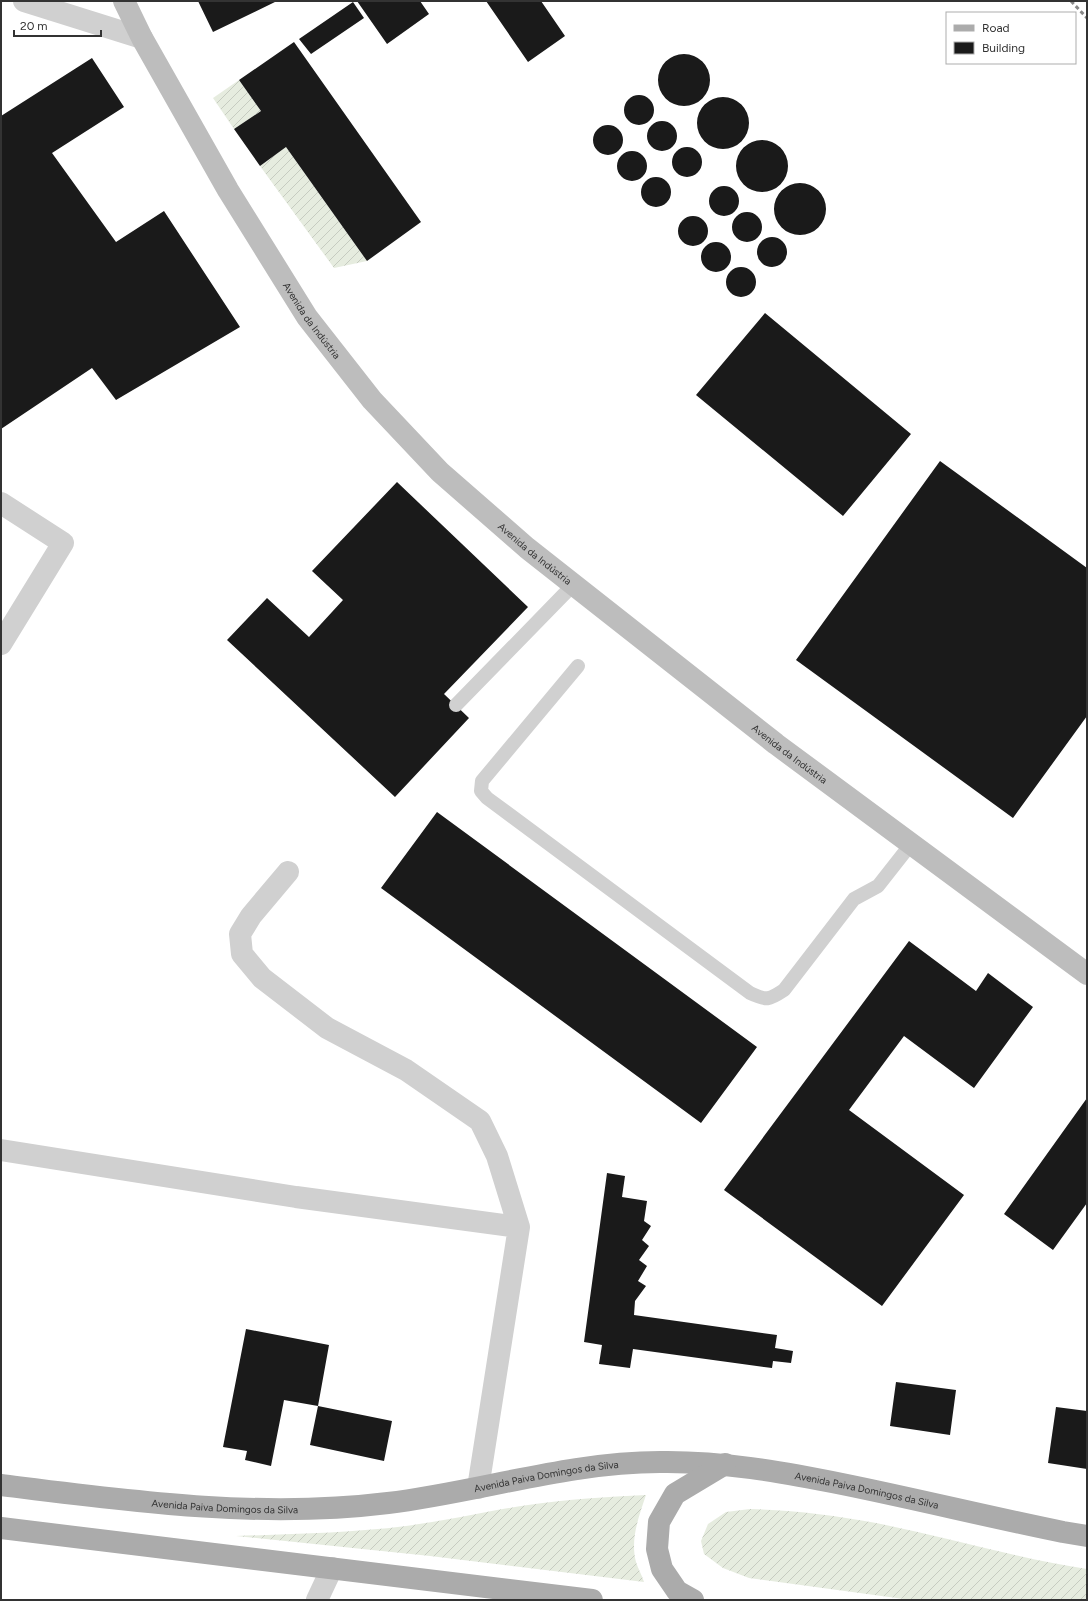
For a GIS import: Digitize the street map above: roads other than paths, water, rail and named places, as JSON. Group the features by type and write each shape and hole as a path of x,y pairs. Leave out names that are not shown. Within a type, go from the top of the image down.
{"main road":[{"name":"Avenida Paiva Domingos da Silva","path":"1,1486 131,1502 207,1508 308,1509 388,1503 604,1465 660,1462 725,1464 788,1474 1087,1536"},
{"path":"693,1600 677,1591 662,1569 657,1549 659,1522 675,1494 725,1464"},
{"path":"1,1528 592,1600"}],"street":[{"path":"24,1 142,38"},
{"name":"Avenida da Indústria","path":"124,1 142,38 228,190 307,317 372,400 440,472 527,548 776,744 1087,974"},
{"path":"1,503 63,543 1,644"},
{"path":"288,872 251,916 240,934 242,954 262,978 327,1028 406,1070 480,1121 497,1156 519,1227 478,1488"},
{"path":"1,1150 296,1197 519,1227"},
{"path":"317,1600 332,1568"}],"lane":[{"path":"456,705 573,584"},
{"path":"578,666 482,781 481,791 487,798 750,993 763,999 774,997 784,990 854,899 878,886 910,844"}],"railway":[{"path":"1071,1 1087,18"}]}
